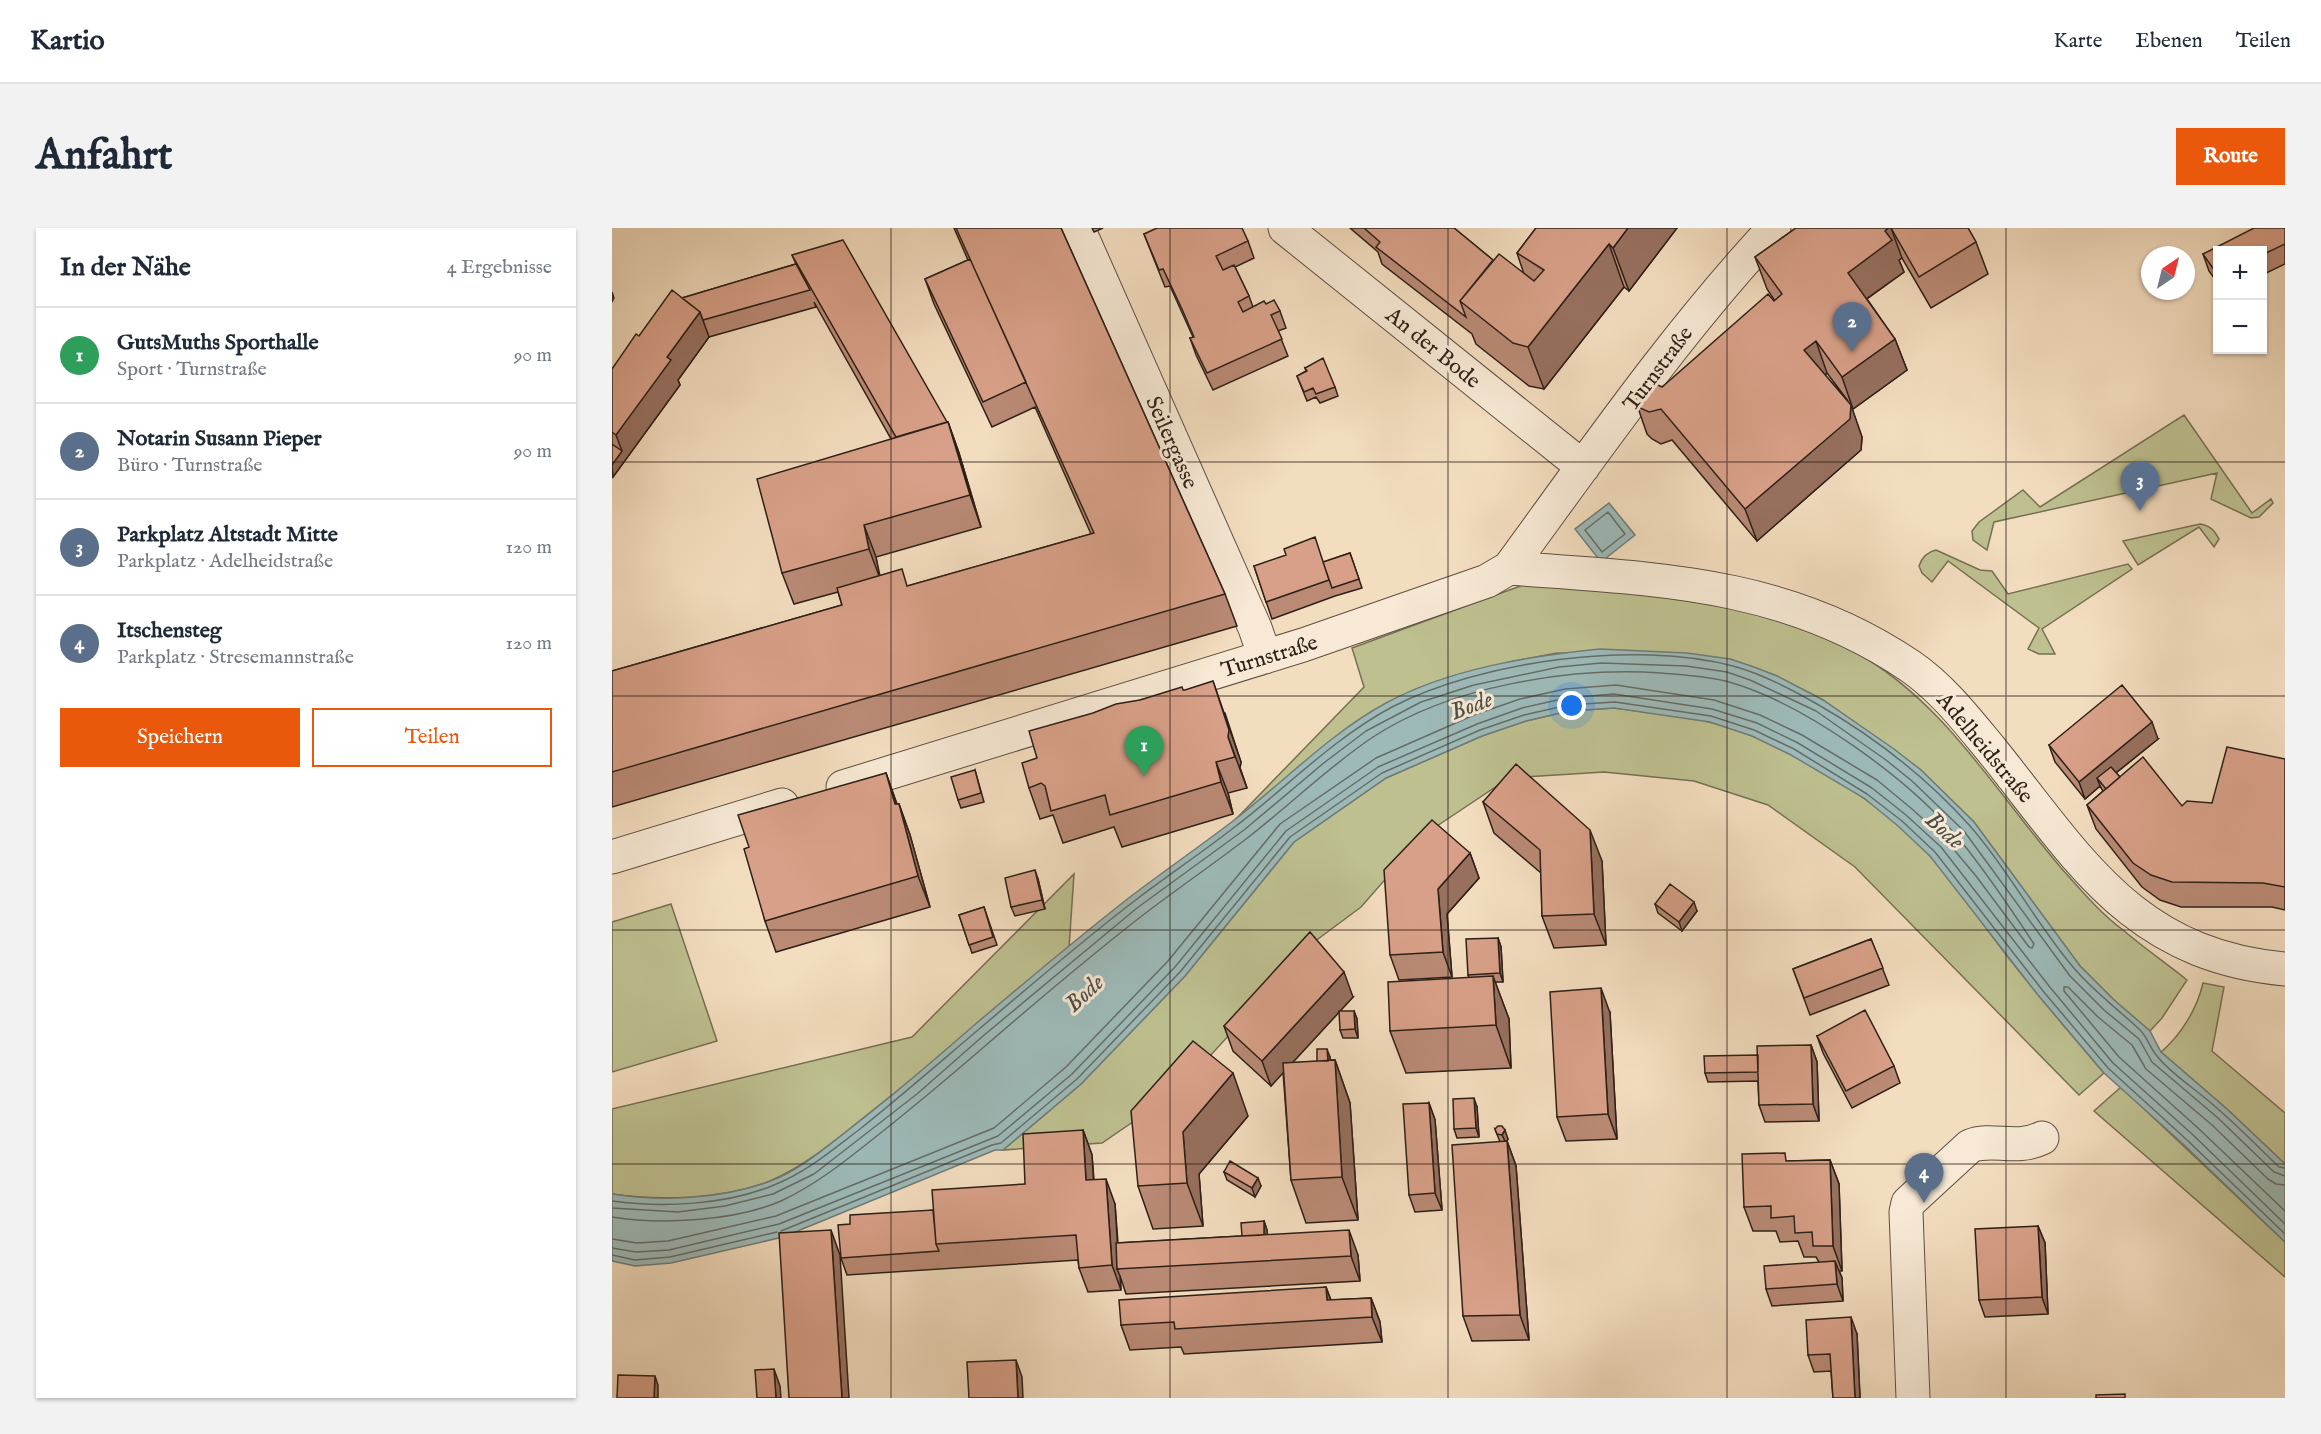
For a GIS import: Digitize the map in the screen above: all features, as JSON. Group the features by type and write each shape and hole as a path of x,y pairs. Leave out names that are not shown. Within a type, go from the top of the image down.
{"street":[{"name":"Seilergasse","path":"1078,228 1256,628 1265,657"},
{"name":"An der Bode","path":"1285,228 1583,467"},
{"name":"Turnstraße","path":"612,857 1265,657 1487,581 1509,568 1664,356 1714,295 1774,228"},
{"name":"Adelheidstraße","path":"1509,568 1650,579 1734,591 1796,608 1855,633 1912,668 1961,712 2059,837 2107,890 2129,910 2154,927 2206,952 2231,961 2285,969"},
{"path":"1913,1398 1906,1212 1908,1203 1970,1146 1980,1143 2024,1144 2042,1138"}],"green space":[{"path":"2184,415 2252,513 2271,499 2273,503 2259,517 2251,518 2211,499 2217,473 1994,522 1987,550 1973,540 1972,531 1979,522 2023,490 2040,507"},
{"path":"2200,524 2210,527 2219,539 2214,547 2199,527 2138,565 2123,541"},
{"path":"1936,550 1980,570 1992,571 2008,594 2128,564 2132,569 2042,629 2055,654 2039,654 2028,649 2039,628 1948,561 1932,582 1922,573 1919,566 1922,560 1927,554"},
{"path":"1523,585 1650,594 1733,608 1774,618 1853,651 1885,671 1942,721 2062,869 2091,901 2139,943 2187,980 2162,1018 2150,1031 2080,966 1974,822 1921,770 1823,700 1777,676 1730,659 1557,653 1470,672 1416,689 1387,703 1236,819 1364,687 1352,648"},
{"path":"1614,708 1709,722 1738,731 1768,743 1829,775 1885,814 1931,857 2022,975 2104,1073 2079,1095 1855,867 1768,805 1694,781 1604,772 1509,778 1425,834 1361,907 1314,942 1178,1091 1102,1143 1003,1150 1081,1084 1185,976 1294,842 1386,778 1482,736 1526,721 1569,711"},
{"path":"1074,874 1069,948 919,1073 809,1159 784,1175 733,1192 671,1198 612,1194 612,1109 912,1037"},
{"path":"671,904 717,1041 612,1072 612,922"},
{"path":"2203,983 2224,987 2212,1051 2285,1113 2285,1164 2227,1109 2161,1052 2187,1021 2197,1002"},
{"path":"2121,1087 2285,1242 2285,1277 2094,1111"}],"water":[{"path":"1609,503 1635,535 1601,562 1575,529"},
{"name":"Bode","path":"1600,649 1687,653 1730,659 1754,667 1777,676 1823,700 1921,770 1974,822 2080,966 2150,1031 2161,1052 2227,1109 2285,1164 2285,1242 2183,1144 2104,1073 2038,995 1930,856 1864,798 1791,755 1752,736 1710,722 1614,708 1569,711 1526,721 1482,736 1386,778 1294,842 1185,976 1081,1084 1003,1150 995,1150 783,1237 671,1263 635,1266 612,1261 612,1194 651,1198 711,1195 768,1182 801,1165 882,1104 1110,913 1233,821 1326,744 1365,715 1410,691 1463,673 1518,660"}],"building":[{"path":"956,228 1061,228 1225,594 612,772 612,671 842,605 837,588 902,569 907,586 1094,533"},
{"path":"1157,228 1242,228 1248,241 1216,256 1223,270 1234,265 1249,296 1238,302 1243,312 1264,301 1266,304 1274,300 1280,311 1271,315 1282,339 1207,373 1190,338 1194,337 1182,309 1163,269 1159,270 1144,234"},
{"path":"1364,228 1454,228 1493,260 1460,301 1466,317 1376,247 1380,242"},
{"path":"1536,228 1628,228 1613,248 1609,244 1528,347 1513,343 1460,301 1499,254 1534,281 1544,270 1517,253"},
{"path":"1796,228 1888,228 1885,231 1892,240 1848,273 1895,339 1842,377 1816,341 1804,350 1851,405 1850,419 1745,509 1661,409 1649,412 1640,408 1636,402 1637,390 1645,382 1652,382 1662,387 1768,294 1774,301 1782,294 1755,257"},
{"path":"1891,228 1968,228 1976,242 1919,277"},
{"path":"2254,228 2285,228 2285,244 2267,253 2267,246 2219,246"},
{"path":"843,240 947,422 896,437 792,255"},
{"path":"2213,249 2213,268 2203,254"},
{"path":"970,259 1026,382 983,402 925,279"},
{"path":"796,264 810,290 703,320 700,312 682,298"},
{"path":"672,290 700,312 667,357 671,360 616,435 612,432 612,369 636,334 639,336"},
{"path":"1323,358 1335,387 1316,394 1313,388 1304,392 1297,376 1307,371 1305,368"},
{"path":"948,422 970,495 864,525 869,549 782,573 757,479"},
{"path":"612,444 622,451 612,465"},
{"path":"1315,537 1329,580 1266,602 1254,566 1286,555 1284,549"},
{"path":"1350,553 1359,579 1332,588 1323,562"},
{"path":"1213,681 1235,757 1216,762 1221,782 1110,815 1105,795 1051,811 1045,786 1041,783 1029,788 1022,763 1037,758 1029,731 1116,704 1140,700 1182,687 1185,690"},
{"path":"2122,685 2152,722 2079,782 2049,745"},
{"path":"2227,747 2285,759 2285,887 2263,883 2172,882 2151,875 2133,863 2087,805 2143,757 2182,806 2187,801 2212,803"},
{"path":"1516,764 1590,830 1594,914 1542,916 1540,850 1483,802"},
{"path":"2111,767 2120,777 2106,789 2097,778"},
{"path":"975,770 981,793 958,800 951,777"},
{"path":"886,773 895,804 899,804 918,876 765,921 744,849 749,847 738,815"},
{"path":"1432,820 1470,853 1438,889 1443,952 1390,955 1384,870"},
{"path":"1035,870 1042,900 1011,907 1005,878"},
{"path":"1670,884 1694,902 1679,922 1655,904"},
{"path":"984,907 993,937 969,945 959,915"},
{"path":"1310,932 1344,972 1262,1061 1224,1026"},
{"path":"1498,938 1500,973 1468,975 1466,939"},
{"path":"1871,939 1883,968 1804,998 1793,969"},
{"path":"1493,976 1496,1025 1390,1031 1388,982"},
{"path":"1601,988 1608,1114 1557,1117 1550,992"},
{"path":"1865,1010 1894,1066 1846,1091 1817,1036"},
{"path":"1339,1011 1354,1011 1355,1029 1340,1030"},
{"path":"1193,1041 1233,1073 1183,1132 1187,1183 1138,1186 1131,1111"},
{"path":"1811,1045 1813,1104 1759,1105 1757,1046"},
{"path":"1317,1049 1327,1049 1328,1061 1317,1061"},
{"path":"1758,1055 1758,1072 1705,1073 1704,1056"},
{"path":"1335,1060 1342,1177 1291,1180 1283,1063"},
{"path":"1474,1098 1476,1128 1454,1129 1453,1099"},
{"path":"1429,1103 1435,1193 1409,1195 1403,1104"},
{"path":"1502,1126 1505,1130 1502,1135 1497,1134 1495,1129"},
{"path":"1083,1130 1086,1180 1106,1179 1112,1265 1079,1268 1076,1235 936,1244 932,1190 1025,1184 1023,1134"},
{"path":"1507,1141 1520,1315 1463,1316 1452,1145"},
{"path":"1785,1153 1786,1161 1830,1160 1833,1246 1813,1246 1812,1232 1795,1233 1794,1216 1771,1218 1771,1206 1744,1207 1742,1154"},
{"path":"1230,1161 1258,1178 1252,1188 1224,1172"},
{"path":"933,1210 936,1244 939,1251 841,1258 838,1225 850,1224 850,1215"},
{"path":"1264,1221 1264,1235 1242,1236 1241,1223"},
{"path":"2038,1226 2042,1297 1979,1300 1975,1229"},
{"path":"831,1230 842,1398 789,1398 779,1233"},
{"path":"1349,1230 1351,1256 1117,1269 1116,1243"},
{"path":"1835,1261 1837,1284 1766,1289 1764,1266"},
{"path":"1326,1287 1327,1300 1371,1298 1372,1317 1175,1329 1174,1322 1121,1325 1119,1300"},
{"path":"1851,1317 1855,1398 1833,1398 1830,1354 1808,1355 1806,1320"},
{"path":"1016,1360 1018,1398 969,1398 967,1362"},
{"path":"774,1369 776,1398 757,1398 755,1370"},
{"path":"618,1375 655,1376 654,1398 617,1398"},
{"path":"2125,1394 2125,1398 2096,1398 2096,1395"}],"place":[{"name":"Notarin Susann Pieper","path":"1852,352"},
{"name":"Parkplatz Altstadt Mitte","path":"2140,511"},
{"name":"GutsMuths Sporthalle","path":"1144,776"},
{"name":"Itschensteg","path":"1924,1203"}]}
